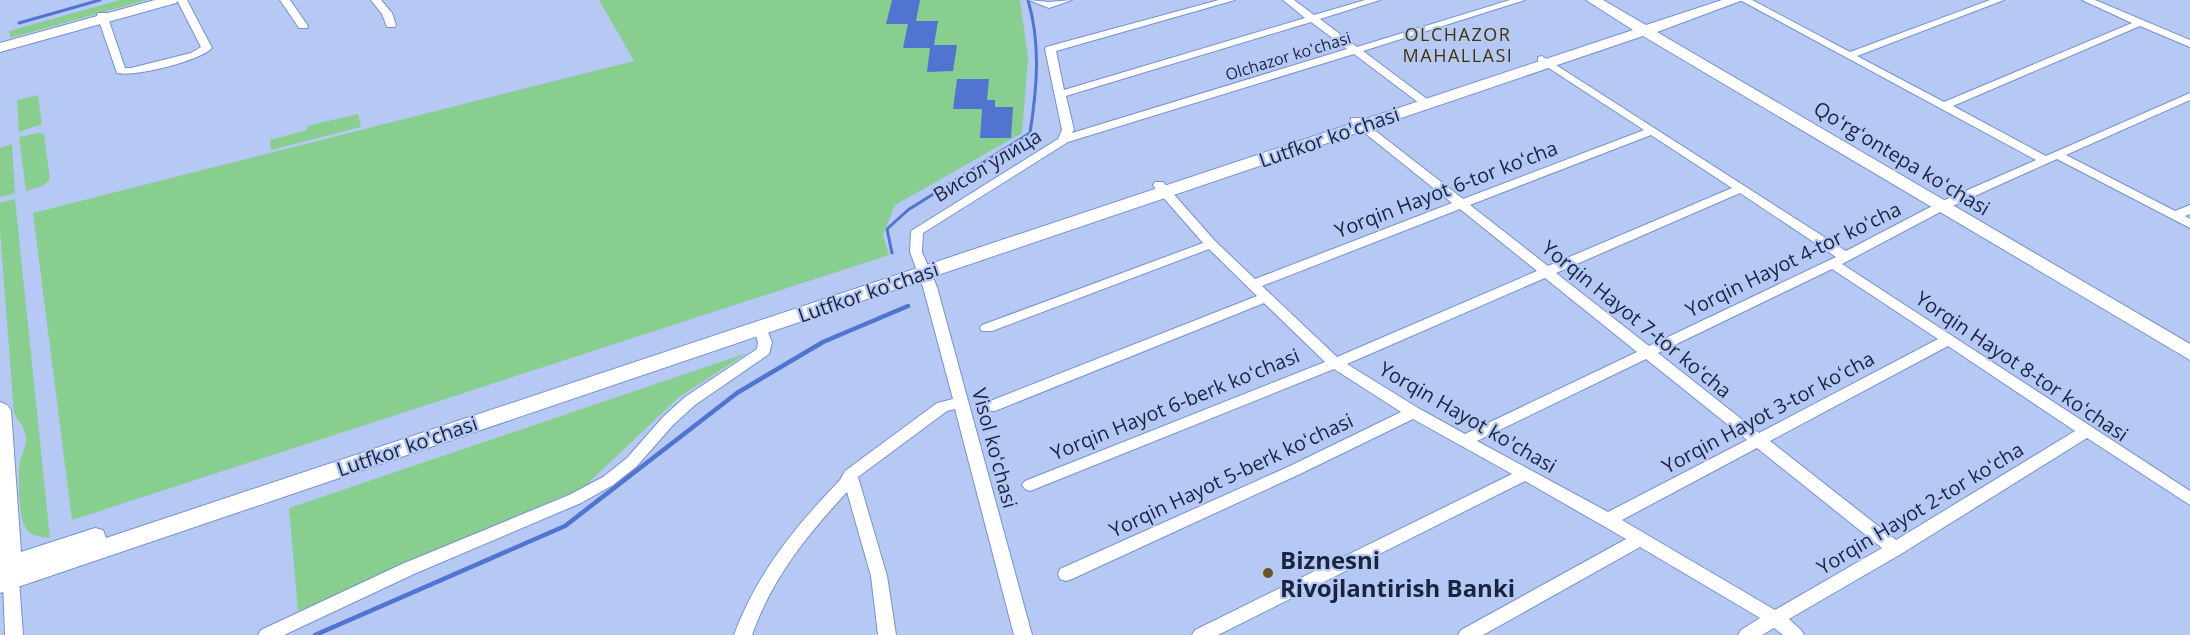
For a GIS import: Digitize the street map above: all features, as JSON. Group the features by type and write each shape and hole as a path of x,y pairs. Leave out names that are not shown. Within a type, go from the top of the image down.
{"main road":[{"path":"0,48 156,0"},
{"path":"0,44 171,0"},
{"name":"Qoʻrgʻontepa koʻchasi","path":"1593,0 1645,28 1946,205 2190,353"},
{"name":"Qoʻrgʻontepa koʻchasi","path":"1603,0 1645,28"},
{"name":"Lutfkor ko'chasi","path":"1645,28 1718,0"},
{"name":"Lutfkor ko'chasi","path":"5,574 1423,101 1736,0"},
{"name":"Qoʻrgʻontepa koʻchasi","path":"1946,205 2190,343"},
{"name":"Lutfkor ko'chasi","path":"5,574 760,328 922,269"},
{"path":"0,410 5,574"}],"street":[{"path":"103,17 121,71 177,60 195,55 208,46 182,0"},
{"path":"285,0 303,26"},
{"path":"376,0 387,13 391,26"},
{"path":"1034,0 1049,5 1066,0"},
{"name":"Висол улица","path":"922,269 915,238 920,227 1055,148 1065,139 1068,130 1050,49 1230,0"},
{"path":"1288,0 1423,101"},
{"path":"1061,94 1375,0"},
{"name":"Olchazor koʻchasi","path":"1065,139 1520,0"},
{"path":"1745,0 1944,106 2190,224"},
{"path":"1850,55 1999,0"},
{"path":"2088,0 2190,44"},
{"path":"1944,106 2140,23"},
{"name":"Yorqin Hayot 8-tor koʻchasi","path":"1546,61 1742,188 1948,340 2190,500"},
{"name":"Yorqin Hayot 4-tor koʻcha","path":"1465,440 1839,260 1946,205 2190,96"},
{"name":"Yorqin Hayot 7-tor koʻcha","path":"1358,123 1895,549"},
{"name":"Yorqin Hayot 6-tor koʻcha","path":"1254,284 1652,131"},
{"name":"Yorqin Hayot 6-berk koʻchasi","path":"1030,485 1335,363 1742,188"},
{"name":"Yorqin Hayot ko'chasi","path":"1162,189 1211,244 1335,363 1413,412 1608,520 1776,619 1796,635"},
{"path":"2175,216 2190,209"},
{"path":"987,328 1211,244"},
{"name":"Visol koʻchasi","path":"922,269 1023,635"},
{"path":"990,407 1267,297"},
{"path":"267,635 408,569 574,500 608,481 632,462 668,421 690,401 764,351 765,342 760,328"},
{"name":"Yorqin Hayot 3-tor koʻcha","path":"1608,520 1948,340"},
{"path":"742,635 772,568 808,523 845,484 850,474 942,406 960,402"},
{"name":"Yorqin Hayot 5-berk koʻchasi","path":"1066,574 1295,470 1413,412"},
{"name":"Yorqin Hayot 2-tor koʻcha","path":"1747,635 1895,549 2085,432"},
{"path":"850,474 862,526 872,547 879,576 887,635"},
{"path":"1201,635 1526,474"},
{"path":"1467,635 1640,539"},
{"path":"5,574 14,635"}],"green space":[{"path":"120,0 147,0 10,38 9,31"},
{"path":"599,0 1020,0 1028,58 1022,133 895,205 883,235 889,255 72,520 33,213 634,61"},
{"path":"38,95 42,124 19,132 17,100"},
{"path":"358,114 361,127 271,150 270,140 307,130 307,126"},
{"path":"44,134 50,180 42,186 26,191 19,137"},
{"path":"12,144 15,193 0,197 0,148"},
{"path":"15,199 50,538 36,536 27,530 23,523 19,491 20,462 26,438 25,431 14,414 0,230 0,203"},
{"path":"747,353 679,397 584,487 298,611 289,508"}],"water":[{"path":"892,0 920,0 916,21 938,21 934,45 957,45 953,71 927,72 930,48 903,48 908,24 886,24"},
{"path":"957,79 989,79 987,100 995,100 995,107 1013,107 1011,138 980,138 982,109 953,109"}],"waterway":[{"path":"19,23 100,0"},
{"path":"892,253 887,229 908,210 1030,133 1036,50 1028,0"},
{"path":"315,635 565,526 737,393 823,342 908,306"}],"place":[{"name":"Biznesni Rivojlantirish Banki","path":"1268,573"}],"district":[{"name":"OLCHAZOR MAHALLASI","path":"1458,44"}]}
